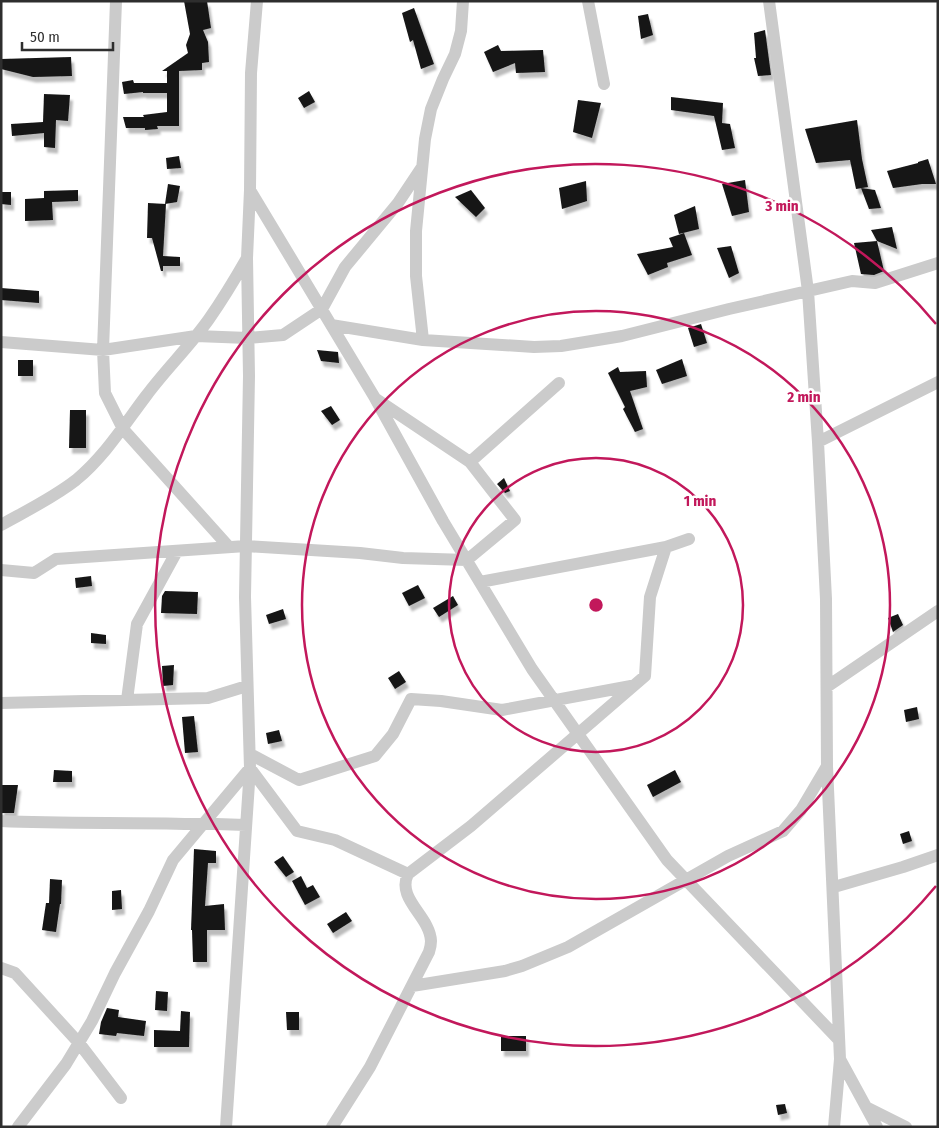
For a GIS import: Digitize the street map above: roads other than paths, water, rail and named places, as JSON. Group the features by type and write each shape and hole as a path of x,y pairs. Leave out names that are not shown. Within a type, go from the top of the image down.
{"street":[{"path":"116,1 103,350 105,393 123,429 229,547"},
{"path":"226,1127 250,768 245,597 247,258 250,190 251,74 257,1"},
{"path":"423,340 416,276 416,231 425,139 432,109 455,54 461,31 463,1"},
{"path":"588,1 604,84"},
{"path":"768,1 808,291 818,442 826,599 828,766 840,1059 834,1127"},
{"path":"1,342 103,350 196,336 248,338 284,335 322,309 345,267 398,203 422,167"},
{"path":"250,190 375,398 443,521 532,669 554,701 667,860 839,1040"},
{"path":"1,525 75,480 93,464 196,336 228,290 247,258"},
{"path":"331,325 423,340 534,347 560,346 622,336 852,282 875,282 938,263"},
{"path":"818,442 938,382"},
{"path":"470,462 558,384"},
{"path":"1,570 34,573 56,559 246,546 360,553 403,558 467,560 515,520 470,462 375,398"},
{"path":"480,582 666,547 690,539"},
{"path":"332,1127 370,1067 429,952 431,941 427,928 405,892 404,882 408,874 471,826 645,676 650,597 666,547"},
{"path":"127,700 138,624 177,551"},
{"path":"828,686 938,611"},
{"path":"1,703 208,698 247,686"},
{"path":"250,754 299,780 374,756 393,734 411,699 441,701 502,710 633,686"},
{"path":"412,986 505,971 551,955 575,943 685,879 728,856 783,831 801,810 828,766"},
{"path":"250,768 296,831 335,840 408,874"},
{"path":"18,1127 66,1064 79,1043 149,911 173,860 250,768"},
{"path":"1,821 58,824 119,822 246,825"},
{"path":"834,887 938,855"},
{"path":"1,968 15,973 79,1043 121,1098"},
{"path":"840,1059 877,1127"},
{"path":"868,1108 906,1127"}]}
